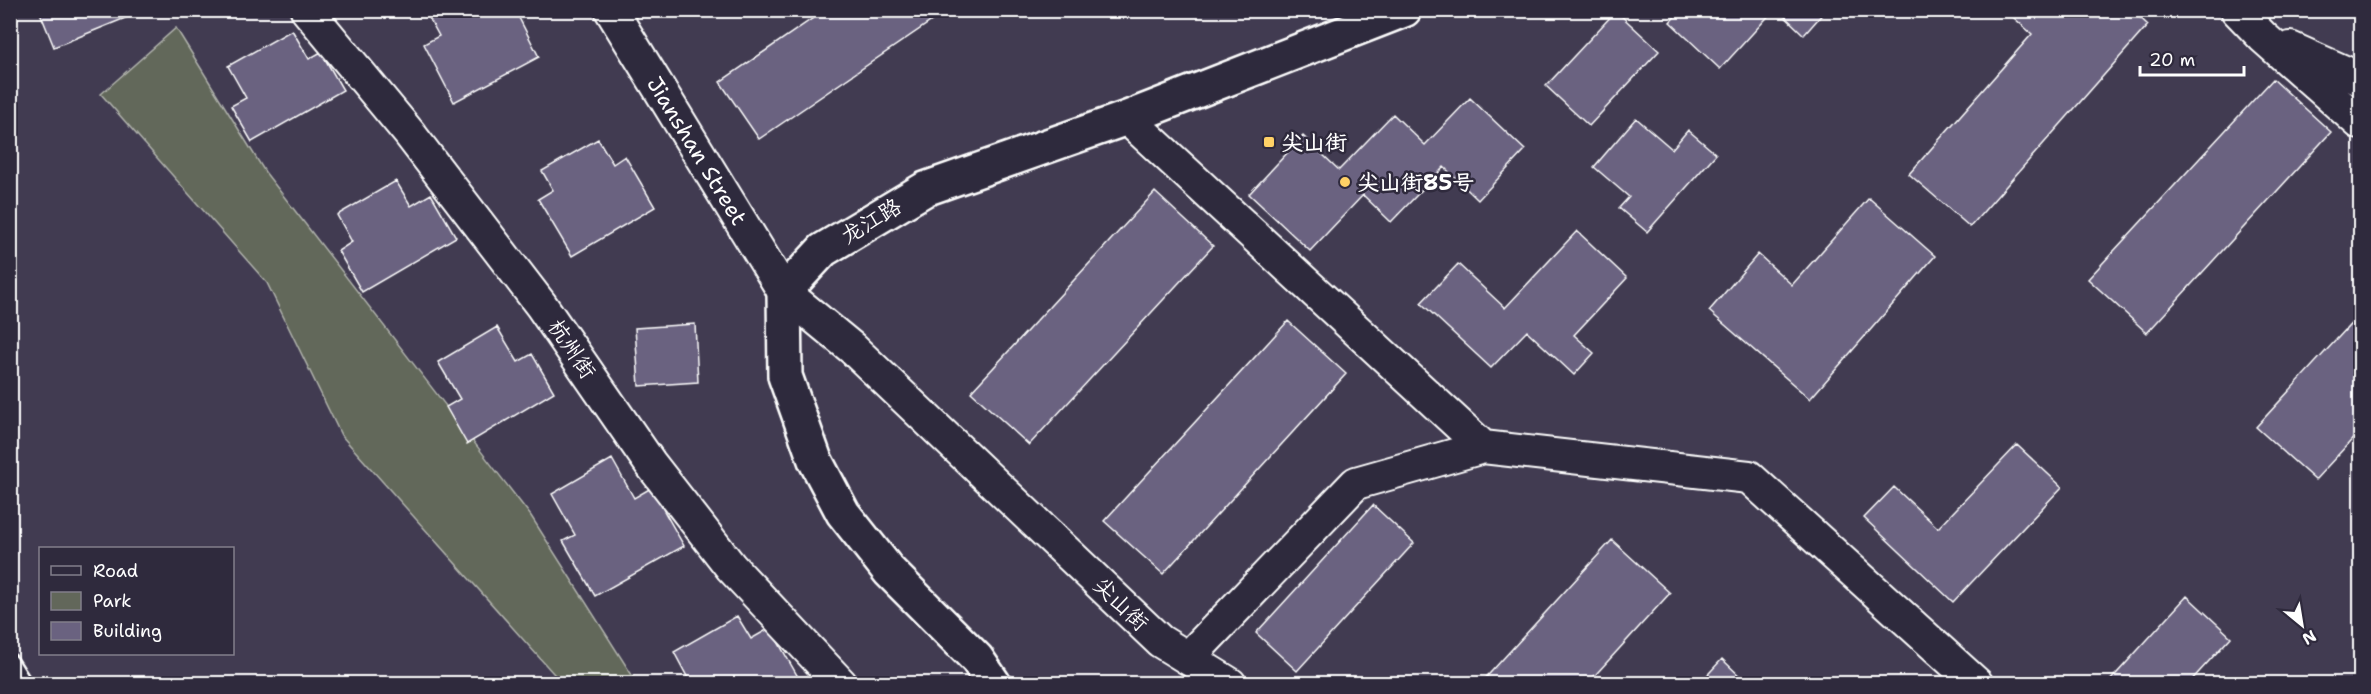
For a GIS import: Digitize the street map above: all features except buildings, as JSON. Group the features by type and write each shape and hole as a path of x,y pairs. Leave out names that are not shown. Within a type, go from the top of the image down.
{"street":[{"name":"杭州街","path":"307,10 409,133 541,304 650,464 731,567 841,684"},
{"name":"Jianshan Street","path":"611,10 784,292"},
{"name":"龙江路","path":"784,292 823,250 925,189 1127,118 1404,10"},
{"path":"2237,10 2263,37 2361,123"},
{"path":"2263,37 2361,79"},
{"path":"1127,118 1483,447"},
{"name":"尖山街","path":"784,292 852,348 1160,641 1230,684"},
{"path":"784,292 785,376 815,460 843,513 889,571 977,659 994,684"},
{"path":"1188,658 1356,483 1483,447 1749,477 1977,684"}],"lane":[{"path":"10,662 24,684"}],"green space":[{"path":"176,28 265,172 531,516 637,683 562,683 341,435 267,283 101,94"}],"place":[{"name":"尖山街","path":"1269,142"},
{"name":"尖山街85号","path":"1345,182"}]}
